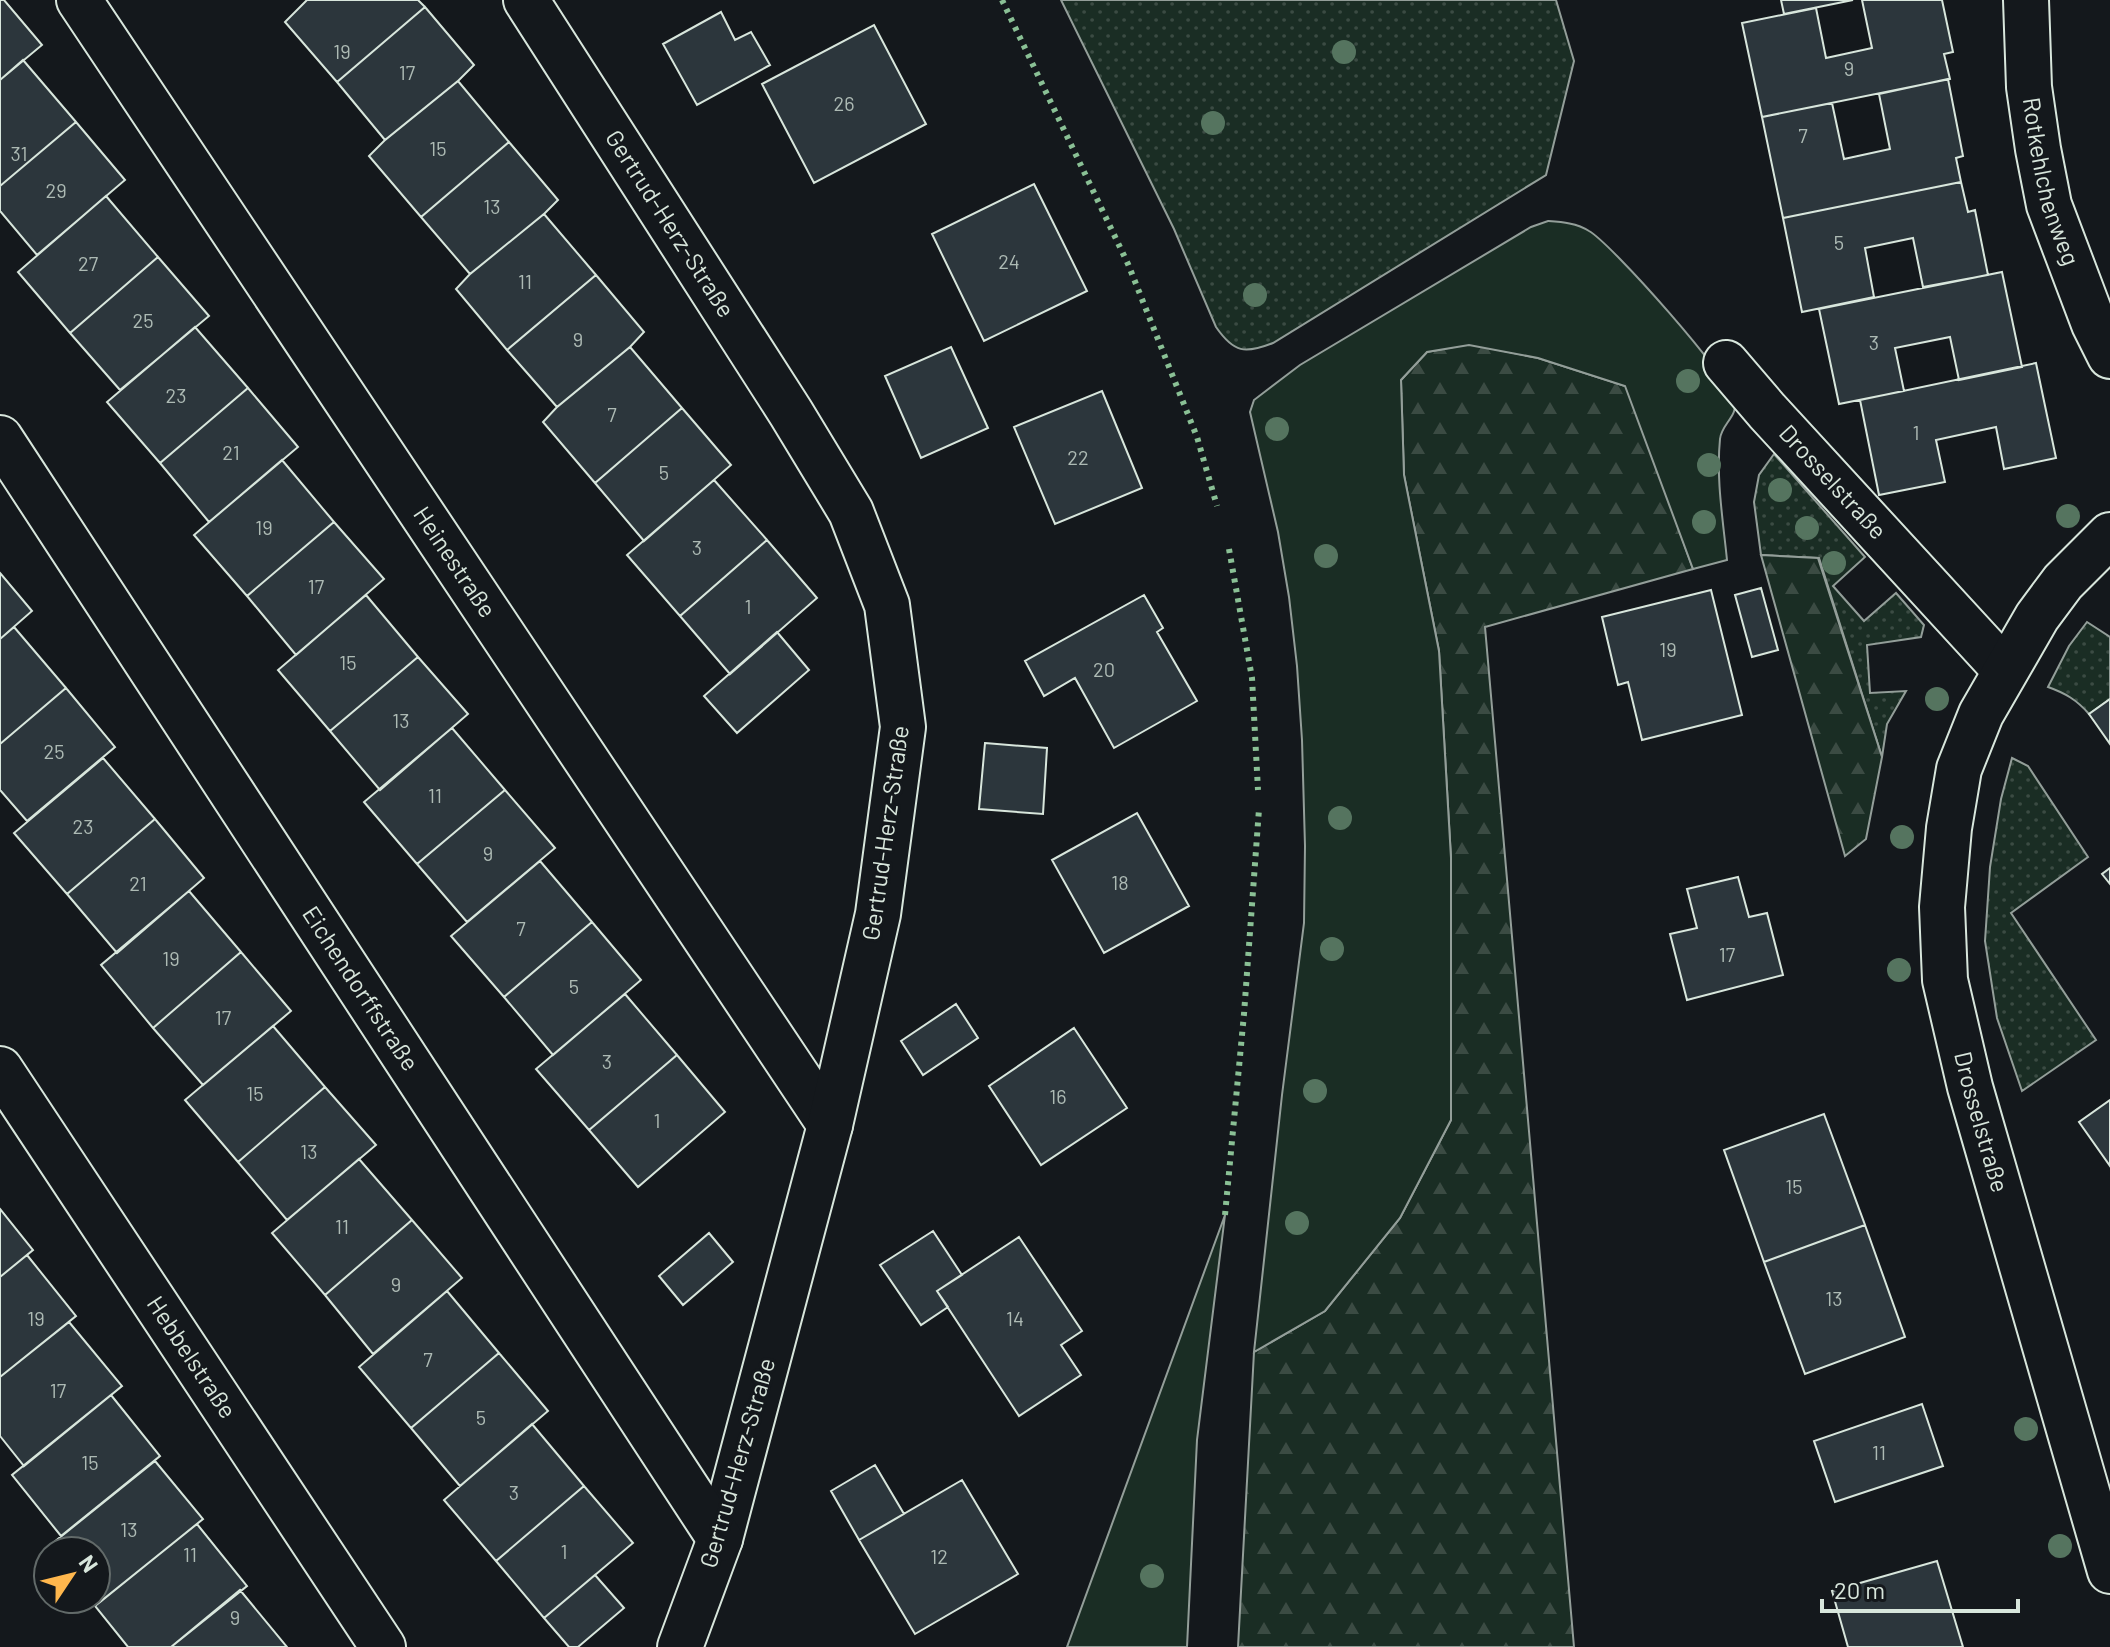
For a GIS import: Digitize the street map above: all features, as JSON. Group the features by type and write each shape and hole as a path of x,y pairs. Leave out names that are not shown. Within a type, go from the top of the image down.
{"street":[{"name":"Heinestraße","path":"79,0 830,1125"},
{"name":"Gertrud-Herz-Straße","path":"526,0 851,512 887,605 903,727 878,914 830,1125 720,1539 680,1647"},
{"name":"Rotkehlchenweg","path":"2026,0 2029,87 2049,205 2094,324 2110,356"},
{"name":"Drosselstraße","path":"1726,363 2005,670"},
{"name":"Eichendorffstraße","path":"0,438 720,1539"},
{"name":"Drosselstraße","path":"2110,535 2063,582 2037,617 1981,714 1959,769 1949,828 1942,907 1945,980 1970,1087 2110,1571"},
{"name":"Hebbelstraße","path":"0,1069 383,1647"}],"green space":[{"path":"1061,0 1556,0 1574,61 1546,175 1273,343 1247,350 1229,342 1216,327 1174,229"},
{"path":"1548,221 1580,226 1602,241 1669,313 1729,388 1735,406 1721,434 1719,454 1720,500 1727,560 1693,569 1625,386 1538,358 1469,345 1427,352 1401,380 1404,475 1439,651 1451,858 1451,1120 1400,1218 1325,1311 1254,1352 1304,923 1305,846 1302,740 1289,597 1278,532 1250,412 1254,400 1300,365 1531,227"},
{"path":"1469,344 1538,358 1628,387 1693,569 1485,627 1574,1647 1238,1647 1254,1352 1325,1311 1400,1218 1451,1120 1451,858 1439,651 1404,475 1401,380 1427,352"},
{"path":"1774,454 1865,557 1833,586 1864,621 1896,593 1924,625 1921,637 1867,645 1870,693 1906,691 1887,724 1882,757 1819,558 1761,555 1754,502 1759,475"},
{"path":"1761,555 1818,558 1882,757 1866,839 1845,856"},
{"path":"2087,622 2110,637 2110,699 2089,714 2070,698 2048,687 2069,646"},
{"path":"2012,758 2028,766 2088,857 2011,913 2096,1040 2022,1091 1997,1018 1985,941 1990,867 2001,799"},
{"path":"1225,1215 1197,1440 1187,1647 1067,1647"}],"building":[{"path":"0,0 4,0 42,45 0,80"},
{"path":"307,0 418,0 425,7 337,82 285,22"},
{"path":"1781,0 1853,0 1784,14"},
{"path":"1862,0 1942,0 1953,52 1944,54 1950,79 1762,117 1742,23 1816,8 1826,58 1872,48"},
{"path":"425,7 474,65 385,140 337,82"},
{"path":"721,12 735,40 751,32 770,65 697,105 663,44"},
{"path":"874,25 926,124 814,183 762,84"},
{"path":"23,60 76,122 0,186 0,80"},
{"path":"1948,79 1963,156 1956,158 1961,182 1783,218 1762,117 1832,103 1844,159 1890,149 1879,94"},
{"path":"458,81 509,142 421,217 369,156"},
{"path":"76,122 125,180 37,255 0,211 0,186"},
{"path":"509,142 558,200 470,274 421,217"},
{"path":"1961,182 1968,212 1975,210 1988,275 1923,287 1913,238 1865,248 1874,297 1802,312 1783,218"},
{"path":"1034,184 1087,291 984,341 932,234"},
{"path":"106,196 158,257 70,333 18,272"},
{"path":"544,214 596,275 507,350 456,289"},
{"path":"158,257 209,316 120,390 70,333"},
{"path":"2002,272 2022,367 1959,380 1950,337 1895,348 1904,391 1839,404 1819,309"},
{"path":"596,275 644,332 557,407 507,350"},
{"path":"195,327 248,388 160,463 107,402"},
{"path":"630,347 682,408 595,483 543,422"},
{"path":"951,347 988,428 921,458 885,376"},
{"path":"2036,363 2056,458 2004,469 1996,427 1936,440 1945,482 1879,495 1860,400"},
{"path":"248,388 298,447 209,522 160,463"},
{"path":"1102,391 1142,488 1055,524 1014,427"},
{"path":"682,408 731,465 644,541 595,483"},
{"path":"282,460 334,522 247,596 194,535"},
{"path":"714,480 767,540 680,616 627,555"},
{"path":"334,522 384,579 296,655 247,596"},
{"path":"767,540 817,598 730,674 680,616"},
{"path":"0,573 32,611 0,639"},
{"path":"1761,588 1778,650 1752,657 1735,595"},
{"path":"1711,590 1742,715 1642,740 1628,682 1618,685 1602,617"},
{"path":"366,595 418,657 330,731 278,670"},
{"path":"1144,595 1163,628 1157,632 1197,701 1114,748 1075,678 1044,696 1025,661"},
{"path":"14,627 66,688 0,744 0,639"},
{"path":"777,632 809,670 737,733 704,696"},
{"path":"418,657 468,714 380,790 330,731"},
{"path":"66,688 115,747 27,821 0,790 0,744"},
{"path":"2110,699 2110,744 2089,714"},
{"path":"452,728 505,790 417,864 364,802"},
{"path":"985,743 1047,748 1043,814 979,809"},
{"path":"103,758 155,819 67,894 14,833"},
{"path":"505,790 555,848 467,922 417,864"},
{"path":"1137,813 1189,906 1104,953 1052,860"},
{"path":"155,819 204,878 117,953 67,894"},
{"path":"540,861 592,922 504,997 451,936"},
{"path":"2110,868 2110,884 2102,874"},
{"path":"1738,877 1749,917 1767,913 1783,975 1687,1000 1670,934 1697,928 1687,889"},
{"path":"189,891 241,952 153,1028 101,965"},
{"path":"592,922 641,980 553,1055 504,997"},
{"path":"241,952 291,1011 203,1085 153,1028"},
{"path":"625,994 677,1055 589,1130 536,1069"},
{"path":"956,1004 978,1038 923,1075 901,1041"},
{"path":"273,1026 325,1087 238,1162 185,1100"},
{"path":"1074,1028 1127,1108 1041,1165 989,1086"},
{"path":"677,1055 725,1112 638,1187 589,1130"},
{"path":"325,1087 376,1145 287,1220 238,1162"},
{"path":"2110,1100 2110,1166 2079,1122"},
{"path":"1824,1114 1865,1225 1764,1262 1724,1150"},
{"path":"359,1159 412,1220 325,1295 272,1233"},
{"path":"0,1209 33,1250 0,1277"},
{"path":"412,1220 462,1278 373,1354 325,1295"},
{"path":"1865,1225 1905,1337 1805,1374 1764,1262"},
{"path":"933,1231 962,1275 937,1291 948,1307 921,1325 880,1265"},
{"path":"709,1233 733,1262 683,1305 659,1276"},
{"path":"1019,1237 1082,1331 1061,1345 1081,1375 1019,1416 937,1291"},
{"path":"27,1255 76,1316 0,1377 0,1277"},
{"path":"447,1291 499,1353 411,1428 359,1367"},
{"path":"69,1322 122,1386 24,1466 0,1436 0,1377"},
{"path":"499,1353 548,1411 460,1486 411,1428"},
{"path":"111,1395 160,1456 62,1535 12,1475"},
{"path":"1922,1404 1943,1466 1835,1502 1814,1441"},
{"path":"532,1424 584,1486 496,1561 444,1500"},
{"path":"155,1461 203,1519 112,1592 112,1535 63,1535"},
{"path":"875,1465 904,1514 859,1540 831,1491"},
{"path":"962,1480 1018,1574 915,1634 859,1540"},
{"path":"584,1486 633,1543 544,1618 496,1561"},
{"path":"197,1524 247,1586 171,1647 128,1647 102,1615 112,1615 112,1592"},
{"path":"1937,1561 1963,1647 1848,1647 1832,1591"},
{"path":"595,1575 624,1608 578,1647 569,1647 544,1618"},
{"path":"240,1590 287,1647 171,1647"}],"hedge":[{"path":"1002,0 1128,264 1197,437 1217,506"},
{"path":"1229,549 1252,678 1258,790"},
{"path":"1225,1215 1259,809"}]}
